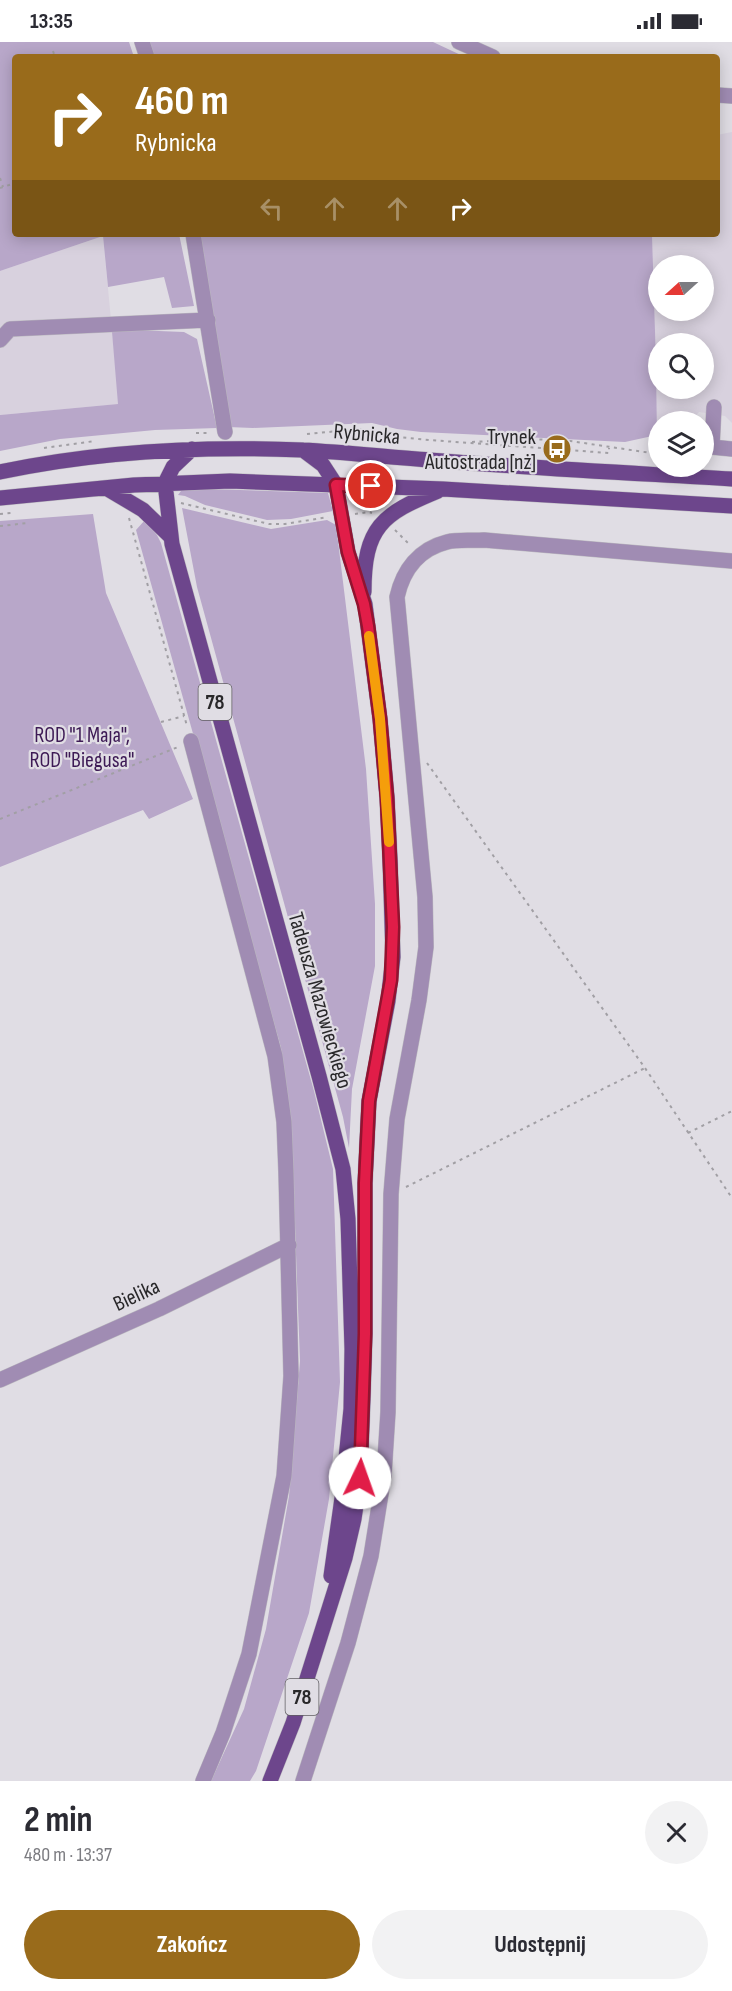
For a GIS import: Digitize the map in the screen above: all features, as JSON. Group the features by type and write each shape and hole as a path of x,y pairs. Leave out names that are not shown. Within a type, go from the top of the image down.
{"main road":[{"name":"Rybnicka","path":"0,472 85,458 192,449 303,450 732,479"},
{"path":"165,483 173,467 192,449"},
{"path":"303,450 323,465 336,485"},
{"path":"0,498 165,483 230,481 443,489"},
{"name":"Tadeusza Mazowieckiego","path":"165,483 171,537 183,586 320,1076 343,1169 348,1219 352,1349 351,1409 327,1611"},
{"name":"Tadeusza Mazowieckiego","path":"270,1781 293,1723 345,1558 360,1478 365,1334 365,1183 369,1101 388,1001 393,957 387,798 380,719 364,604 348,552 336,485"},
{"path":"106,488 143,510 171,537"},
{"name":"78","path":"364,604 364,578 368,552 379,526 402,506 443,489 732,506"}],"street":[{"path":"459,42 486,54"},
{"path":"194,237 225,432"},
{"path":"0,340 10,329 208,320"},
{"path":"714,407 712,447 732,449"},
{"path":"303,1781 348,1643 371,1556 384,1475 388,1412 391,1194 397,1119 419,1000 426,947 425,897 397,597 400,582 408,567 419,556 434,546 449,542 484,540 732,561"},
{"path":"191,741 275,1056 284,1122 291,1376 284,1476 249,1654 224,1733 203,1781"},
{"name":"Bielika","path":"0,1380 159,1309 289,1245"}],"path":[{"path":"0,178 1,188"},
{"path":"609,448 609,453 470,443 530,439 570,441 648,452"},
{"path":"178,502 269,524 285,524 325,516 337,518"},
{"path":"349,515 371,512 370,503"},
{"path":"0,819 191,741 130,521"},
{"path":"0,526 28,524"},
{"path":"392,528 402,535 419,556"},
{"path":"161,722 184,716"},
{"path":"411,755 424,758 645,1068 732,1198"},
{"path":"391,1194 645,1068"},
{"path":"688,1133 732,1111"}],"shaded area":[{"path":"732,132 732,423 725,416 714,414 714,411 657,411 656,399 714,399 714,333 655,333 655,321 714,321 714,255 653,255 652,237 720,237 720,134"},
{"path":"103,237 119,404 0,415 0,271"}],"green space":[{"path":"0,42 129,42 133,54 12,54 12,237 100,237 0,271"},
{"path":"147,42 433,42 459,54 151,54"},
{"path":"103,237 180,237 194,306 172,308 164,277 108,287"},
{"path":"199,237 652,237 653,255 648,255 648,321 655,321 655,333 648,333 648,399 656,399 657,411 648,411 648,437 625,442 421,432 372,423 228,427"},
{"path":"133,330 184,332 197,339 217,428 155,430 60,439 0,451 0,415 118,404 112,332"},
{"path":"207,489 328,493 333,511 291,519 267,520 205,505 178,495 181,491"},
{"path":"182,508 271,529 327,520 336,525 366,769 375,904 375,966 352,1089 349,1148 343,1117 197,587"},
{"name":"ROD \"1 Maja\", ROD \"Biegusa\"","path":"93,514 106,593 193,799 149,819 143,810 0,867 0,521"},
{"path":"145,520 161,543 314,1091 333,1169 340,1382 329,1499 309,1613 256,1771 250,1781 211,1781 244,1709 266,1629 289,1496 300,1361 291,1121 281,1048 136,530"}],"slow traffic":[{"path":"369,636 380,719 389,842"}],"place":[{"name":"Trynek Autostrada [nż]","path":"557,449"}],"route":[{"path":"360,1478 365,1334 365,1183 369,1101 391,980 393,927 387,798 380,719 364,604 348,552 336,485 371,486"}]}
